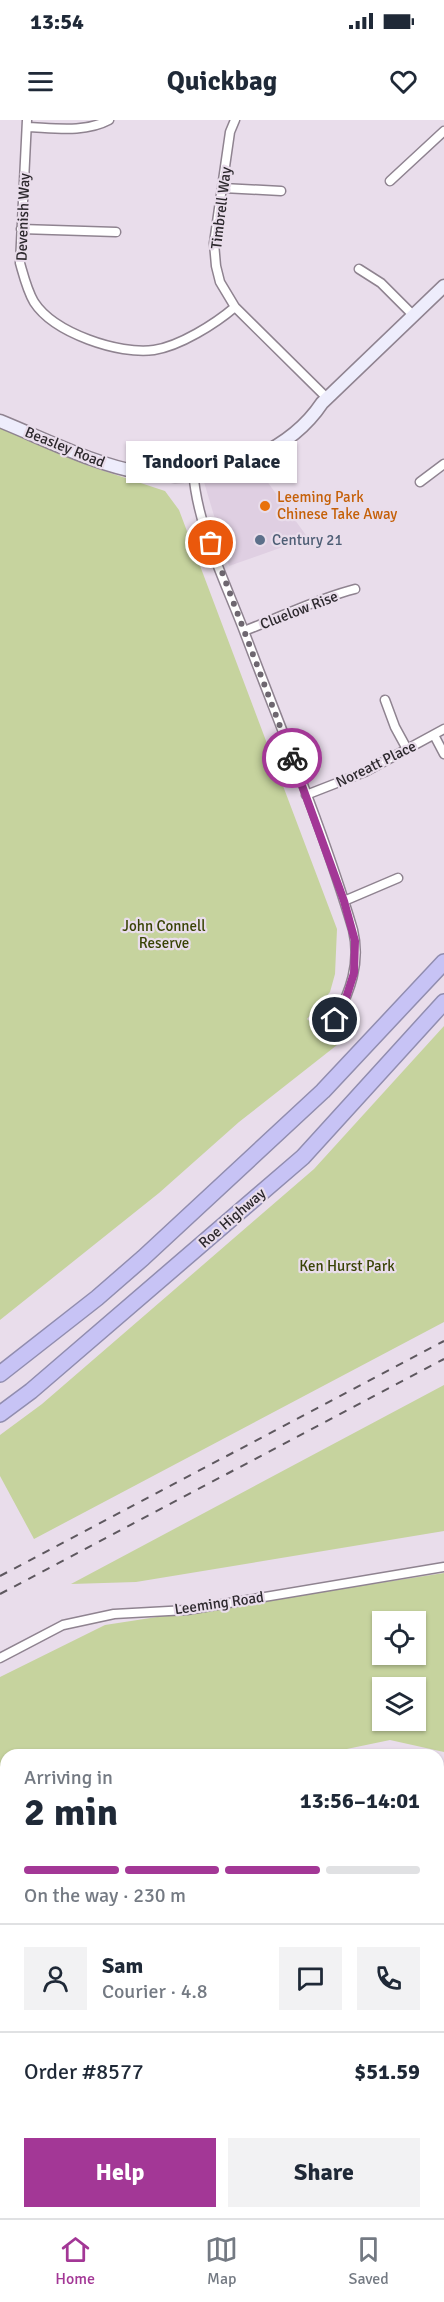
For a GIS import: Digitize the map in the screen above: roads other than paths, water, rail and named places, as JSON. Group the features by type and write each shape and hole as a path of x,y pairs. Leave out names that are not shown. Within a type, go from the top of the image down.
{"highway":[{"name":"Roe Highway","path":"0,1374 97,1298 143,1258 323,1090 444,962"},
{"name":"Roe Highway","path":"0,1414 31,1391 303,1157 444,1002"}],"main road":[{"name":"Beasley Road","path":"0,421 127,471 166,477 193,473 248,455 274,441 325,400 444,286"},
{"name":"Beasley Road","path":"0,414 115,461 154,470 193,473"}],"street":[{"path":"27,124 80,128 96,127 109,120"},
{"name":"Timbrell Way","path":"235,120 230,132 216,232 214,254 220,282 234,307 325,400"},
{"name":"Devenish Way","path":"27,124 20,263 26,285 35,303 45,315 58,324 119,349 154,350 173,345 190,336 234,307"},
{"path":"390,181 444,131"},
{"path":"223,188 281,191"},
{"path":"21,229 116,232"},
{"path":"359,269 372,275 413,315"},
{"path":"420,482 444,464"},
{"path":"193,473 201,515 306,795 344,901 355,941 356,962 345,1001 335,1020"},
{"name":"Cluelow Rise","path":"244,631 288,615 324,597 355,590"},
{"path":"386,700 395,727 407,749"},
{"name":"Noreatt Place","path":"306,795 366,772 444,729"},
{"path":"434,735 444,754"},
{"path":"344,901 398,878"},
{"name":"Leeming Road","path":"0,1658 63,1625 114,1614 187,1610 444,1567"}],"railway":[{"path":"0,1576 444,1341"},
{"path":"0,1594 444,1359"}],"place":[{"name":"Leeming Park Chinese Take Away","path":"265,506"},
{"name":"Century 21","path":"260,540"},
{"name":"Tandoori Palace","path":"211,543"}],"park label":[{"name":"John Connell Reserve","path":"164,934"},
{"name":"Ken Hurst Park","path":"347,1266"}]}
